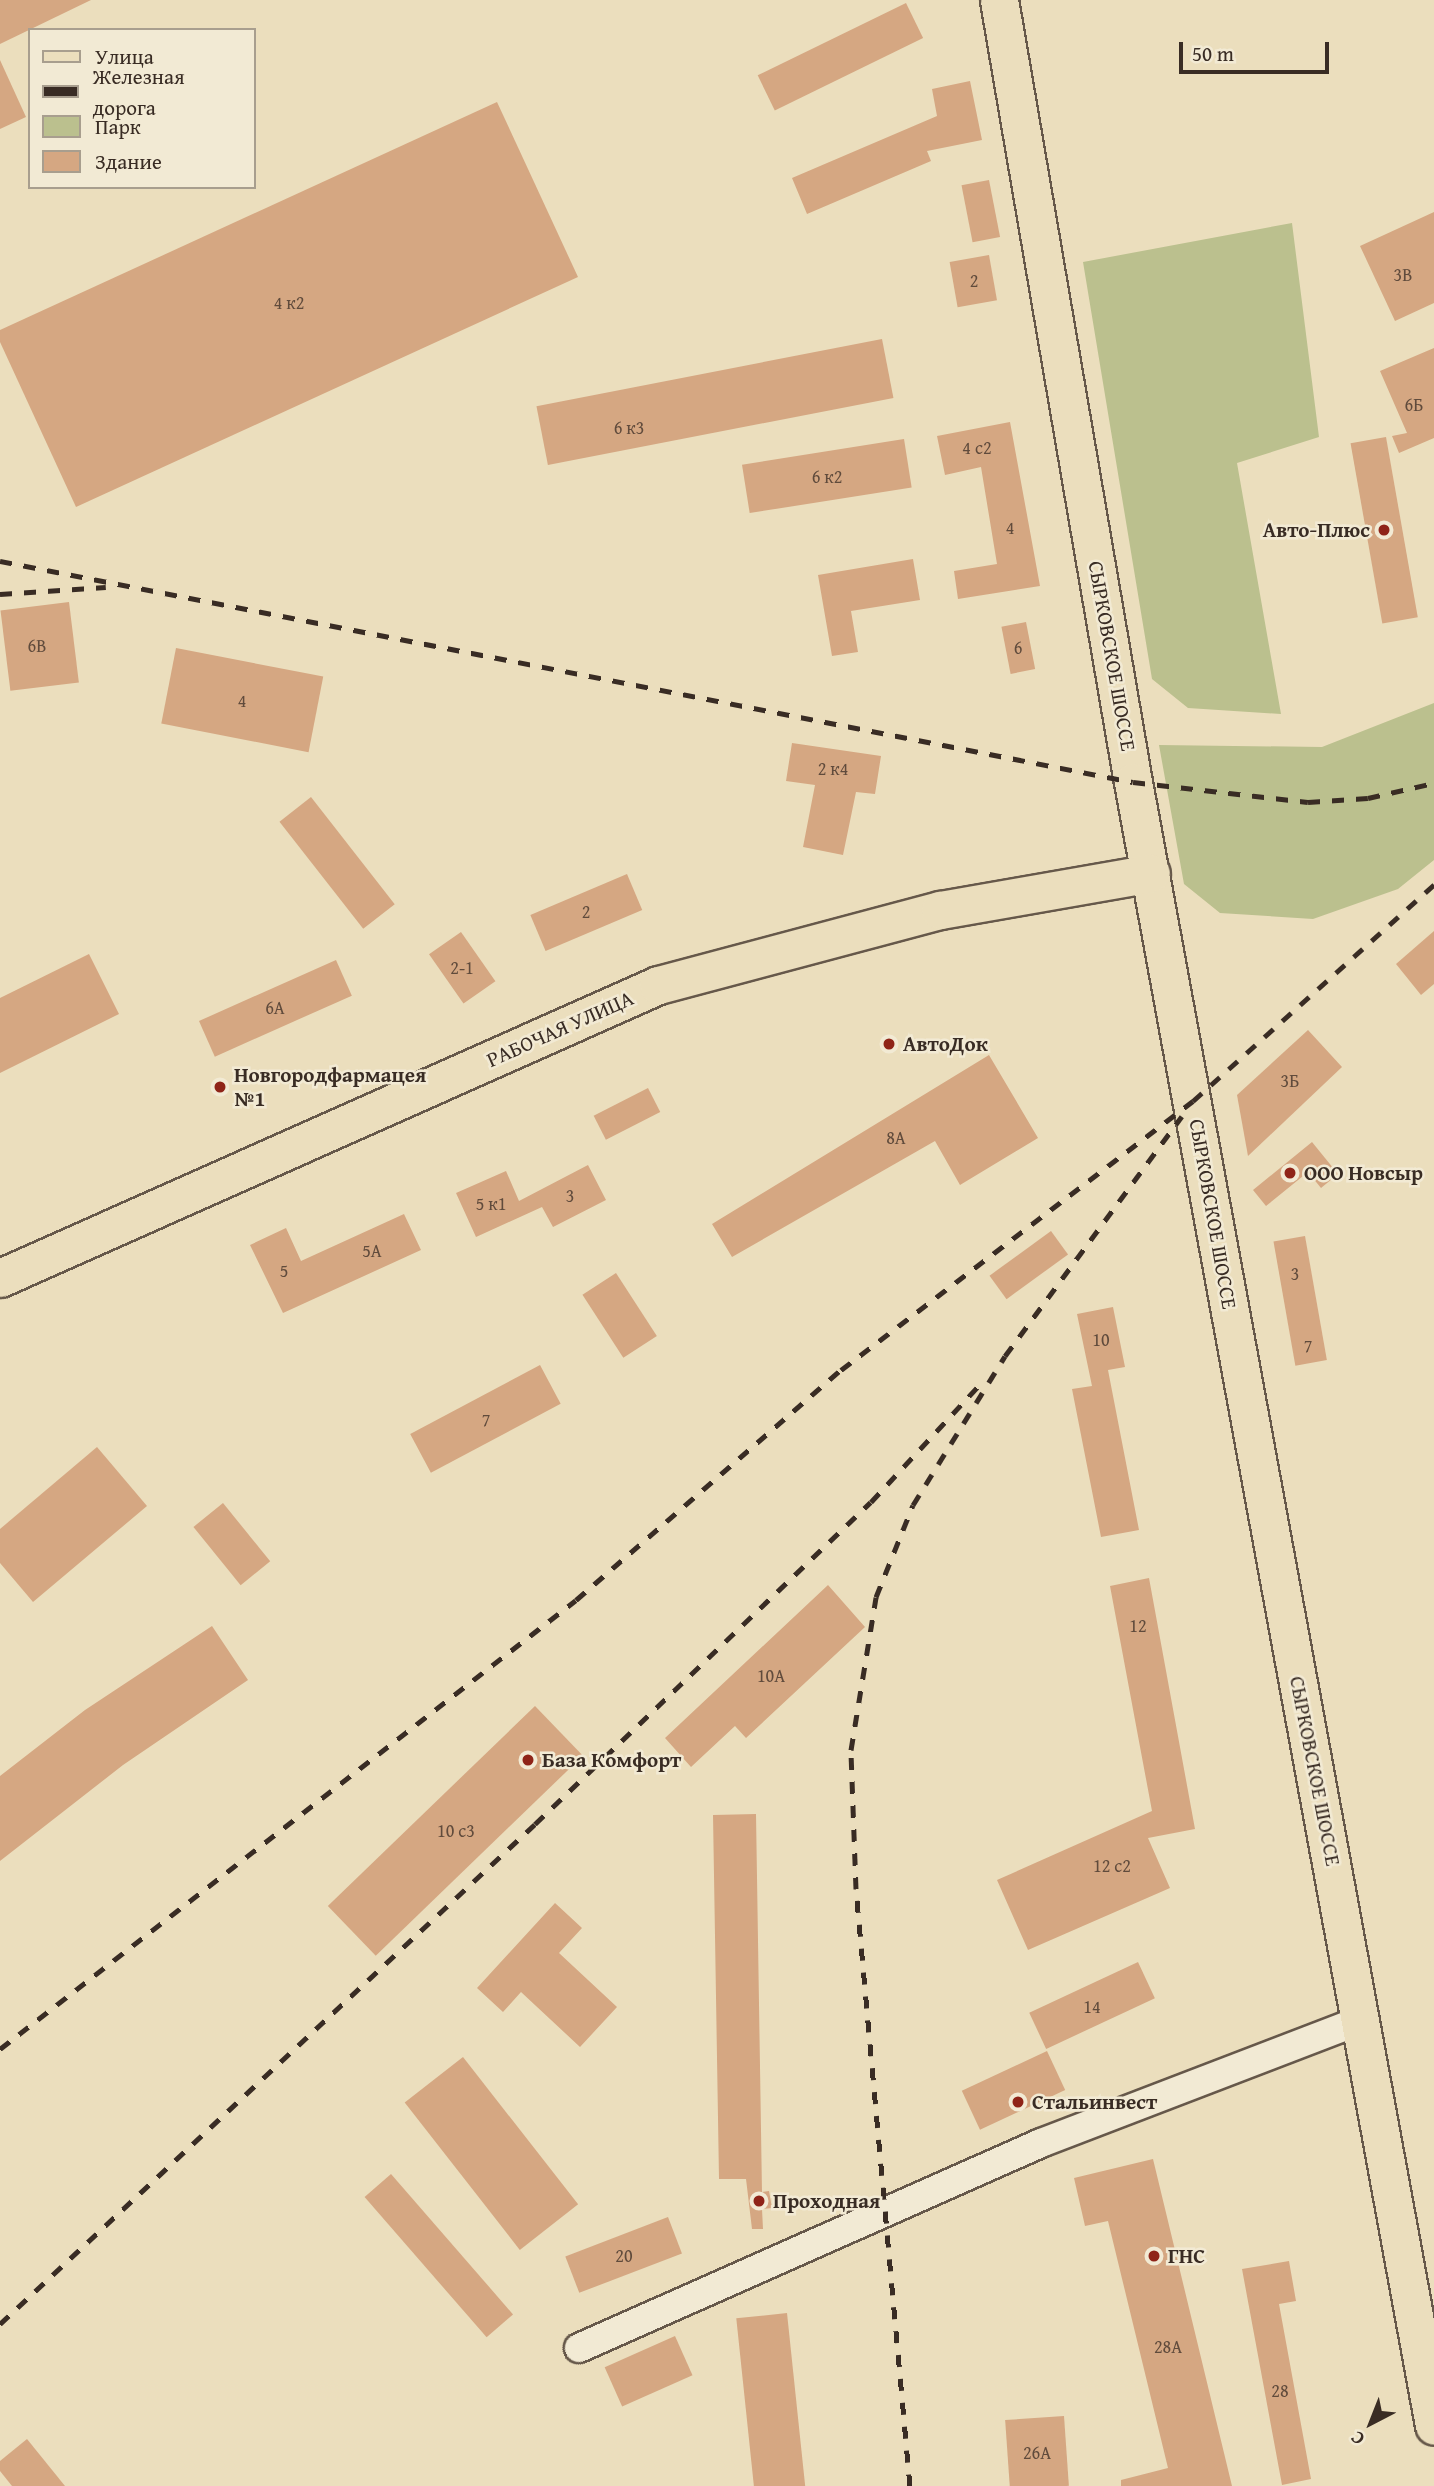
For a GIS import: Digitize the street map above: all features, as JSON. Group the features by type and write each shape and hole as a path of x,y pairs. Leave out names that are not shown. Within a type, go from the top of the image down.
{"main road":[{"name":"СЫРКОВСКОЕ ШОССЕ","path":"999,0 1151,873 1434,2426"},
{"name":"РАБОЧАЯ УЛИЦА","path":"0,1278 658,985 940,910 1151,873"}],"street":[{"path":"579,2348 1041,2143 1362,2020"}],"green space":[{"path":"1292,223 1319,437 1237,463 1281,714 1188,708 1152,679 1083,262"},
{"path":"1434,703 1434,860 1398,889 1313,919 1220,913 1184,884 1159,745 1322,747"}],"building":[{"path":"0,0 91,0 28,28 28,30 0,44"},
{"path":"906,3 923,38 775,110 758,75"},
{"path":"0,60 26,117 0,129"},
{"path":"970,81 982,140 927,151 931,161 807,214 792,178 937,116 932,89"},
{"path":"497,102 578,277 76,507 0,342 0,330"},
{"path":"989,180 1000,237 973,242 962,185"},
{"path":"1434,212 1434,303 1395,321 1360,246"},
{"path":"989,255 997,300 958,307 950,262"},
{"path":"882,339 893,398 548,465 536,406"},
{"path":"1434,348 1434,438 1399,453 1392,436 1407,433 1380,371"},
{"path":"1010,422 1040,586 958,599 954,571 997,564 981,467 945,475 937,436"},
{"name":"Авто-Плюс","path":"1386,437 1418,617 1382,623 1351,443"},
{"path":"904,439 912,487 750,513 742,465"},
{"path":"913,559 920,600 851,611 858,652 832,656 818,575"},
{"path":"69,602 79,682 10,691 1,610"},
{"path":"1026,622 1035,669 1011,674 1001,627"},
{"path":"176,648 323,677 309,752 161,724"},
{"path":"792,743 881,756 875,794 856,792 843,855 803,847 815,785 786,781"},
{"path":"311,797 395,904 363,929 279,822"},
{"path":"627,874 642,910 546,951 530,915"},
{"path":"1434,931 1434,984 1421,995 1396,964"},
{"path":"461,932 495,981 463,1004 429,954"},
{"path":"89,954 119,1014 0,1073 0,998"},
{"path":"336,960 352,996 215,1057 199,1021"},
{"path":"1308,1030 1342,1067 1248,1156 1237,1095"},
{"path":"989,1055 1038,1138 960,1185 935,1141 732,1257 712,1224"},
{"path":"648,1088 660,1112 606,1140 594,1116"},
{"name":"ООО Новсыр","path":"1312,1142 1338,1174 1321,1188 1308,1172 1266,1206 1253,1190"},
{"path":"588,1165 606,1200 553,1227 542,1207 476,1237 456,1193 506,1171 519,1201"},
{"path":"404,1214 421,1250 283,1313 250,1245 286,1228 301,1261"},
{"path":"1051,1231 1068,1254 1007,1299 990,1276"},
{"path":"1305,1236 1327,1360 1295,1366 1273,1242"},
{"path":"616,1273 657,1336 623,1358 582,1295"},
{"path":"1113,1307 1125,1367 1108,1370 1139,1530 1101,1537 1072,1389 1092,1386 1077,1314"},
{"path":"540,1365 561,1404 431,1473 410,1434"},
{"path":"97,1447 147,1506 33,1602 0,1563 0,1529"},
{"path":"223,1503 270,1561 241,1585 193,1527"},
{"path":"1149,1578 1195,1829 1148,1838 1170,1888 1028,1950 997,1880 1152,1811 1110,1586"},
{"path":"828,1585 865,1627 746,1738 735,1726 691,1767 665,1738"},
{"path":"212,1626 248,1680 123,1765 0,1861 0,1776 85,1710"},
{"path":"535,1706 583,1756 376,1956 328,1906"},
{"path":"756,1814 762,2192 769,2191 772,2208 762,2209 763,2229 752,2229 746,2179 719,2179 713,1815"},
{"path":"555,1903 582,1928 559,1953 617,2007 580,2047 521,1992 503,2012 477,1988"},
{"path":"1138,1962 1155,1998 1046,2049 1029,2013"},
{"path":"1047,2051 1065,2090 980,2130 962,2091"},
{"path":"463,2057 578,2204 520,2250 405,2103"},
{"path":"1153,2159 1232,2486 1121,2486 1121,2480 1168,2468 1108,2221 1085,2226 1074,2178"},
{"path":"391,2174 513,2314 487,2337 365,2197"},
{"path":"668,2217 682,2253 579,2293 565,2256"},
{"path":"1289,2261 1296,2301 1279,2304 1311,2479 1282,2485 1242,2269"},
{"path":"787,2313 805,2486 754,2486 736,2318"},
{"path":"675,2336 692,2375 622,2407 605,2367"},
{"path":"1064,2416 1069,2486 1010,2486 1005,2420"},
{"path":"27,2439 65,2486 12,2486 0,2471 0,2461"}],"railway":[{"path":"0,561 1133,782 1308,802 1368,798 1434,783"},
{"path":"0,594 106,587"},
{"path":"0,2049 576,1600 841,1370 1193,1101 1434,885"},
{"path":"910,2486 856,1889 851,1750 876,1597 913,1505 1005,1356 1182,1116"},
{"path":"0,2324 535,1824 871,1502 982,1382"}],"place":[{"name":"Авто-Плюс","path":"1384,530"},
{"name":"АвтоДок","path":"889,1044"},
{"name":"Новгородфармацея №1","path":"220,1087"},
{"name":"ООО Новсыр","path":"1290,1173"},
{"name":"База Комфорт","path":"528,1760"},
{"name":"Стальинвест","path":"1018,2102"},
{"name":"Проходная","path":"759,2201"},
{"name":"ГНС","path":"1154,2256"}]}
